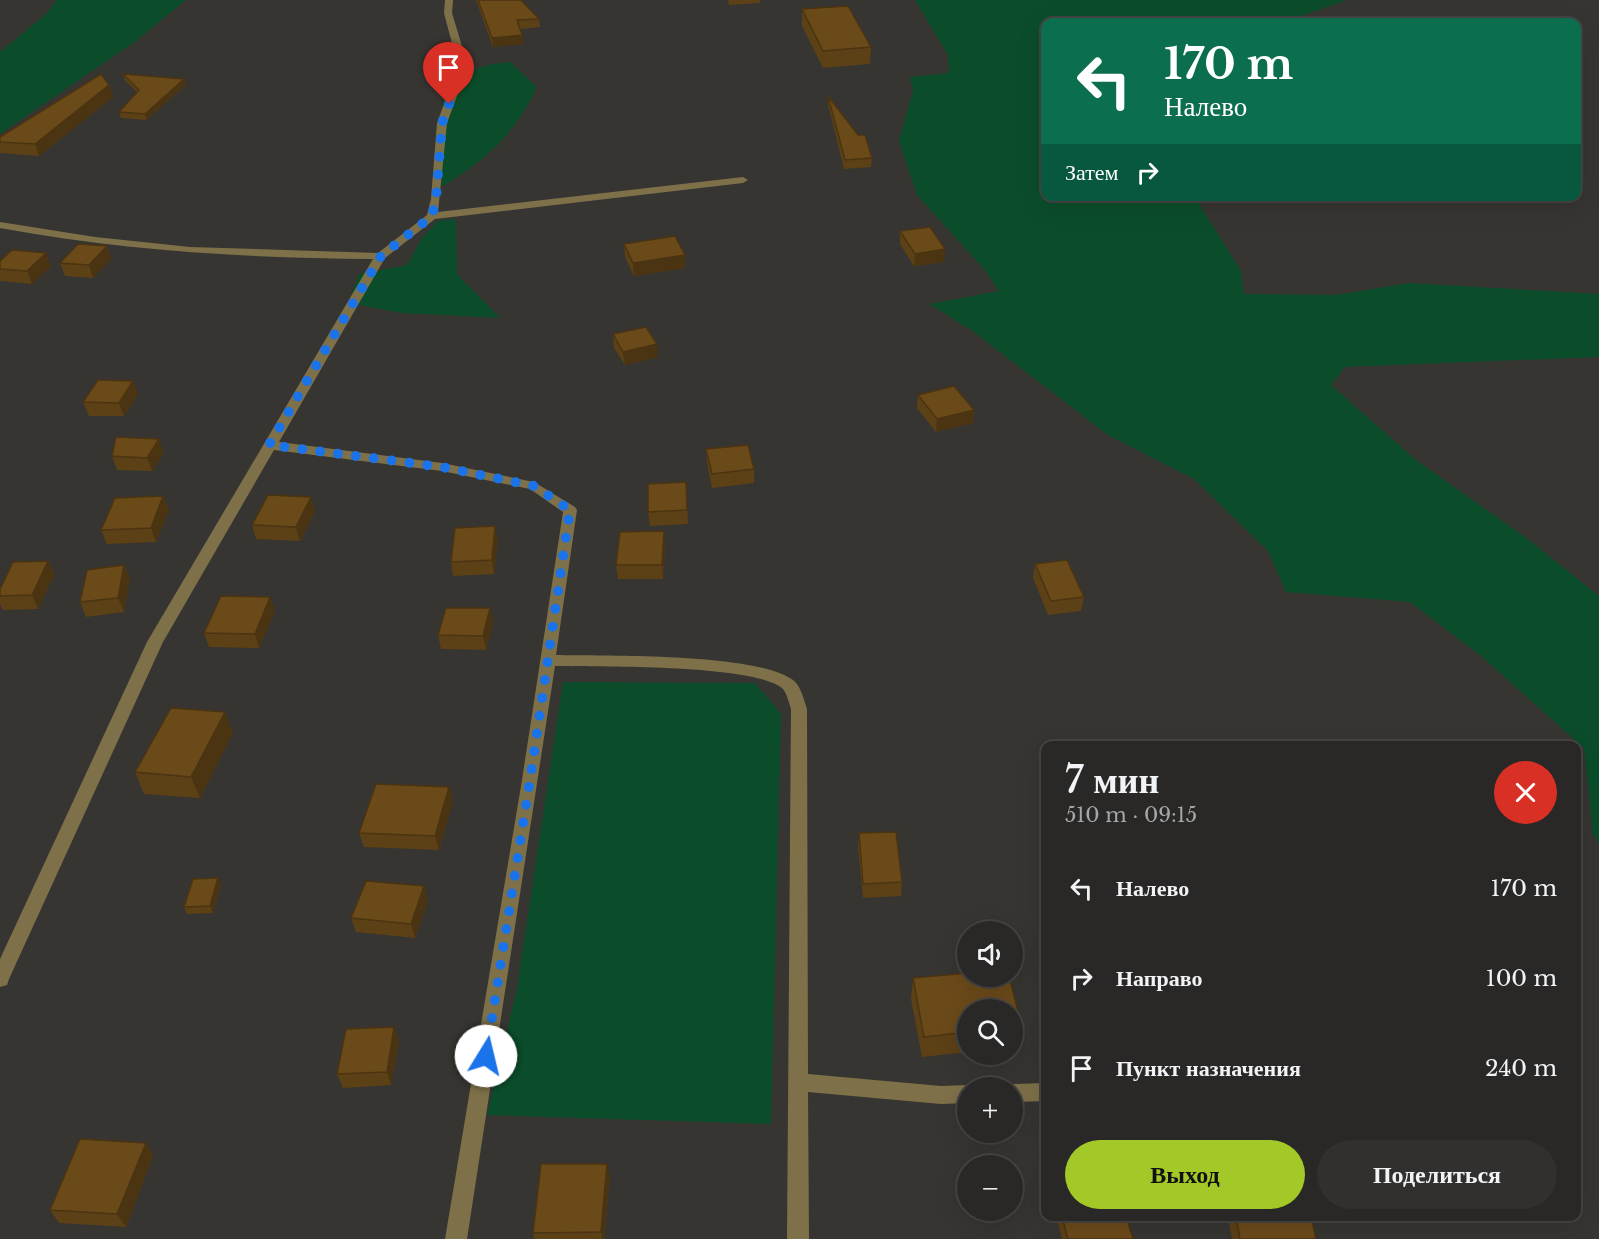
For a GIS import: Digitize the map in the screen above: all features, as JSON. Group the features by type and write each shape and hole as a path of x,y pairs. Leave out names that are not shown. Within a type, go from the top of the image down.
{"street":[{"path":"432,216 436,199 442,123 463,66 448,13 449,0"},
{"path":"0,980 155,642 381,256 432,216 743,180"},
{"path":"0,225 84,238 261,256 381,256"},
{"path":"269,445 442,467 534,486 570,510 456,1239"},
{"path":"548,660 687,664 764,673 788,685 799,709 798,1239"},
{"path":"798,1082 941,1095 957,1094"},
{"path":"1023,1093 1041,1092"}],"green space":[{"path":"57,0 186,0 136,41 0,134 0,52 45,15"},
{"path":"915,0 1347,0 1295,18 1041,18 1041,201 1197,201 1241,271 1244,294 1336,295 1410,283 1599,294 1599,357 1345,367 1331,385 1416,460 1525,537 1599,596 1599,844 1593,834 1584,748 1581,741 1576,741 1481,656 1410,602 1286,592 1268,551 1194,479 1108,435 971,330 929,304 999,291 984,269 917,195 899,141 913,90 910,77 949,73 948,55"},
{"path":"510,62 537,87 528,104 509,132 486,156 442,187 441,124 445,94 457,79 473,70 492,64"},
{"path":"456,219 457,274 500,318 401,313 348,303 359,274 407,265 422,238 437,221"},
{"path":"563,682 755,683 781,714 771,1124 487,1115 517,988"}],"building":[{"path":"478,0 521,0 539,19 517,20 522,35 492,38"},
{"path":"848,6 871,47 823,51 802,9"},
{"path":"101,74 109,85 35,144 0,142 0,137"},
{"path":"123,74 184,79 145,114 119,112 139,90"},
{"path":"828,96 858,135 865,135 872,158 845,160"},
{"path":"930,227 945,249 915,254 900,231"},
{"path":"675,236 685,255 633,263 624,244"},
{"path":"78,244 107,246 89,265 60,263"},
{"path":"12,250 46,253 27,271 0,269 0,261"},
{"path":"646,327 657,344 623,352 613,334"},
{"path":"98,380 133,381 119,403 83,402"},
{"path":"954,386 974,410 937,419 918,395"},
{"path":"116,437 159,439 147,458 112,456"},
{"path":"748,445 754,469 712,474 706,449"},
{"path":"686,482 687,510 648,512 648,484"},
{"path":"268,495 311,497 296,527 252,525"},
{"path":"163,496 151,528 101,530 115,498"},
{"path":"495,526 492,560 451,562 455,528"},
{"path":"664,531 662,565 616,565 620,532"},
{"path":"1067,560 1084,597 1051,601 1035,564"},
{"path":"48,561 32,595 0,596 0,589 13,562"},
{"path":"124,565 118,598 80,602 87,570"},
{"path":"221,596 270,597 255,634 204,633"},
{"path":"446,608 490,608 483,636 438,635"},
{"path":"171,708 225,712 191,777 135,772"},
{"path":"376,784 449,787 435,836 359,833"},
{"path":"896,832 902,882 863,884 859,833"},
{"path":"218,878 210,906 184,907 193,879"},
{"path":"366,881 424,886 411,924 351,918"},
{"path":"957,974 957,987 1012,987 1015,999 957,999 957,1033 924,1037 913,978"},
{"path":"394,1027 387,1072 337,1074 346,1029"},
{"path":"80,1139 146,1143 117,1214 50,1210"},
{"path":"541,1164 607,1164 601,1232 533,1233"},
{"path":"1063,1221 1128,1221 1133,1239 1068,1239"},
{"path":"1237,1221 1312,1221 1316,1239 1240,1239"}],"route":[{"path":"449,104 442,123 436,199 432,216 381,256 269,445 442,467 534,486 570,510 486,1056"}]}
